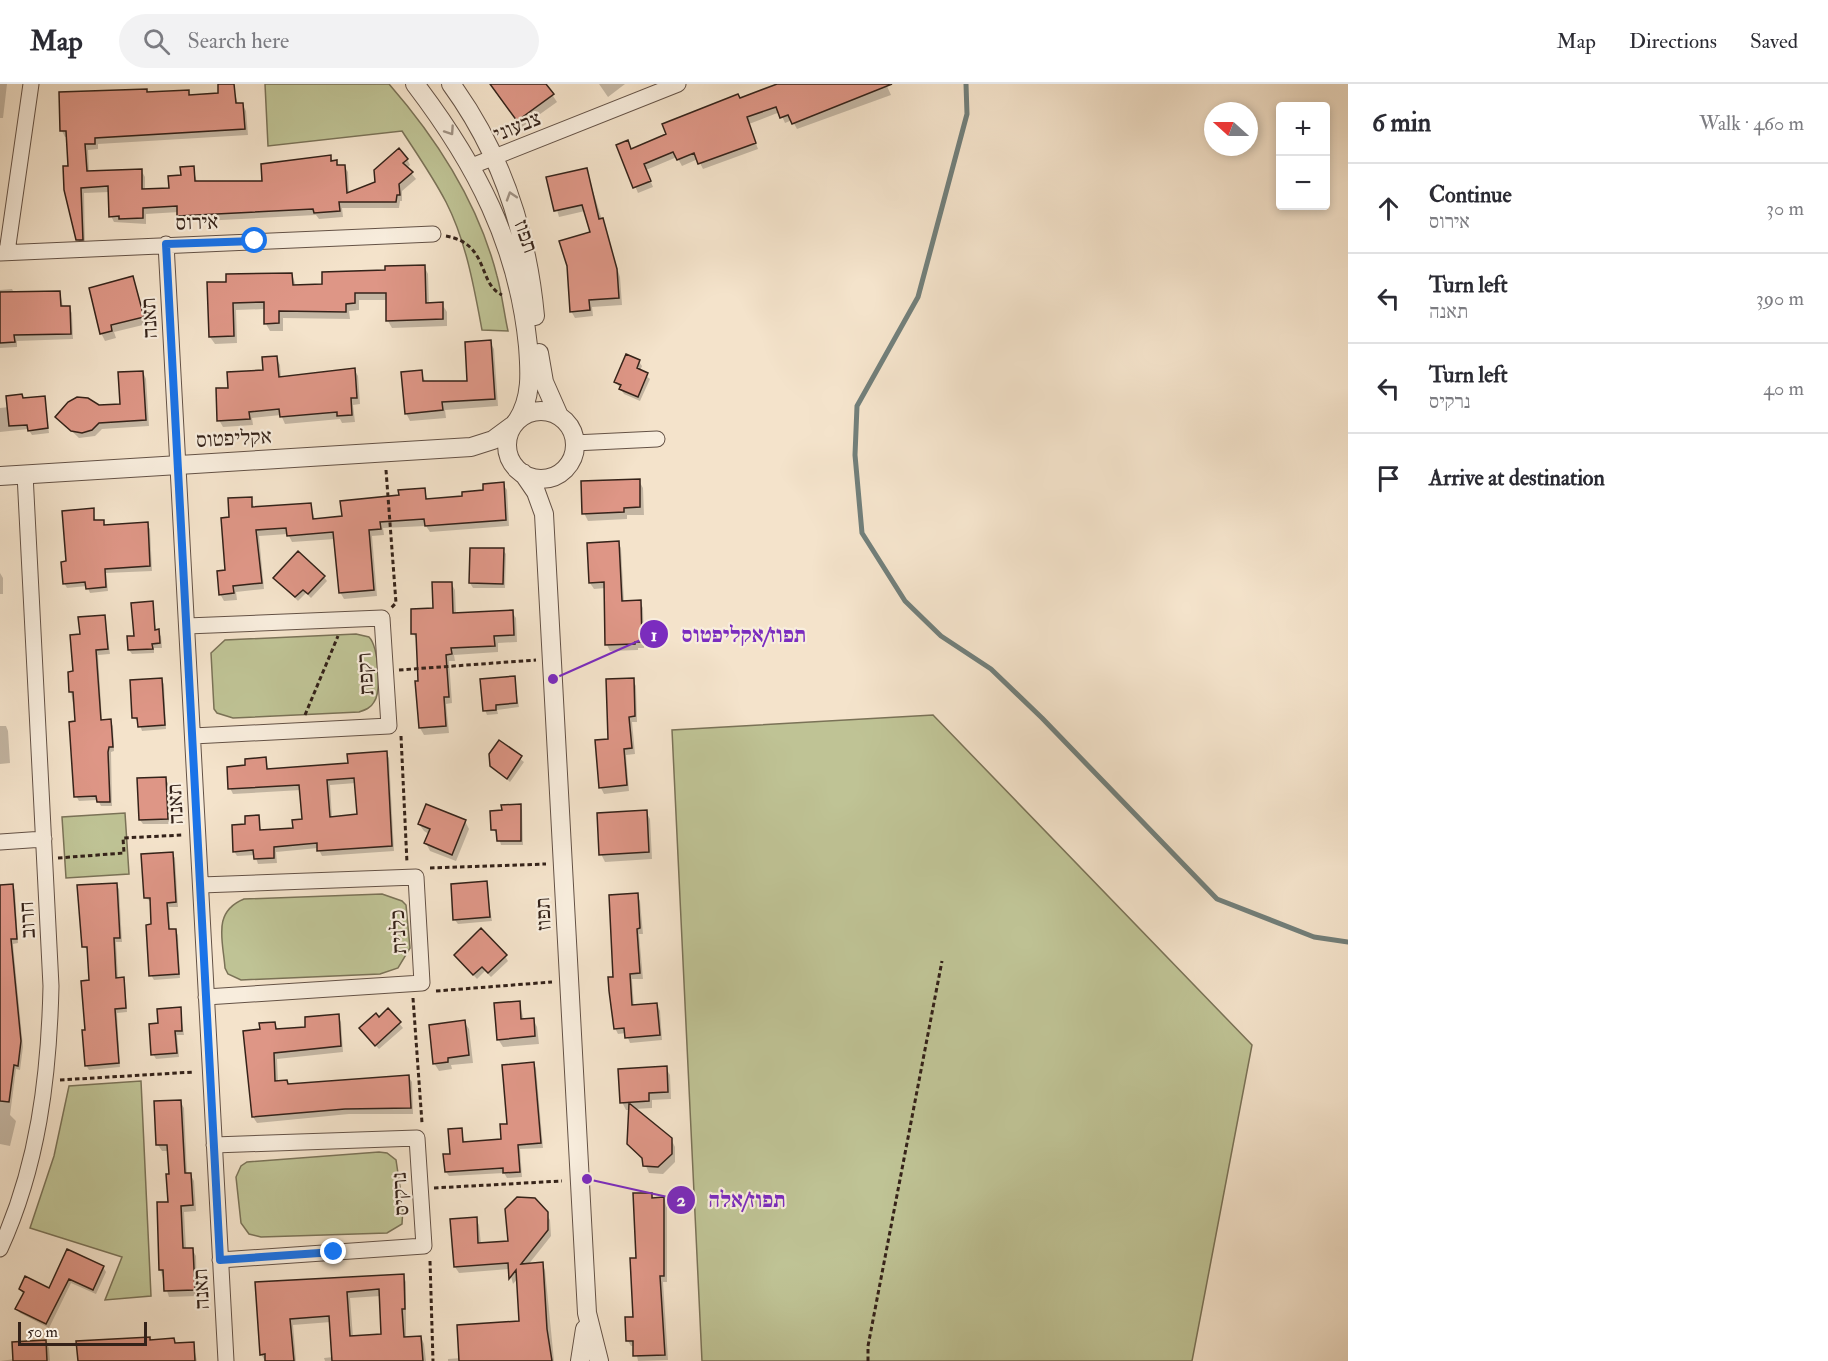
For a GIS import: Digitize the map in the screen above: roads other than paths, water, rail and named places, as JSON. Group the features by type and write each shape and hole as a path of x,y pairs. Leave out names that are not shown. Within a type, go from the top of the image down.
{"street":[{"path":"3,253 31,84"},
{"name":"תפוז","path":"415,84 448,127 472,166 504,237 521,300 530,378 525,403 515,424"},
{"name":"תפוז","path":"451,84 495,157 520,225 529,264 540,368 548,396 559,416"},
{"name":"צבעוני","path":"472,166 676,84"},
{"name":"אירוס","path":"3,253 433,234"},
{"name":"תאנה","path":"166,244 226,1361"},
{"path":"546,411 559,416 568,425 574,444 572,457 561,471 542,478 520,471 508,452 508,439 515,424 533,412 546,411"},
{"name":"אקליפטוס","path":"0,476 471,447 493,440 515,424"},
{"path":"574,444 657,439"},
{"name":"אקליפטוס","path":"471,447 493,454 520,471"},
{"name":"תפוז","path":"520,471 536,492 544,514 587,1312 599,1361"},
{"name":"תפוז","path":"544,514 552,487 561,471"},
{"name":"חרוב","path":"0,1249 20,1199 34,1152 46,1081 51,986 25,474"},
{"name":"רקפת","path":"187,626 382,618 389,726 193,736"},
{"path":"0,842 44,839"},
{"name":"כלנית","path":"201,885 411,877 417,984 206,997"},
{"name":"נרקיס","path":"214,1145 417,1138 424,1246 220,1260"},
{"name":"תפוז","path":"580,1361 587,1312"}],"waterway":[{"path":"966,84 967,114 918,297 857,406 855,455 862,533 905,601 941,636 991,669 1042,718 1217,899 1314,937 1348,942"}],"place":[{"name":"תפוז/אקליפטוס","path":"553,679"},
{"name":"תפוז/אלה","path":"587,1179"}]}
